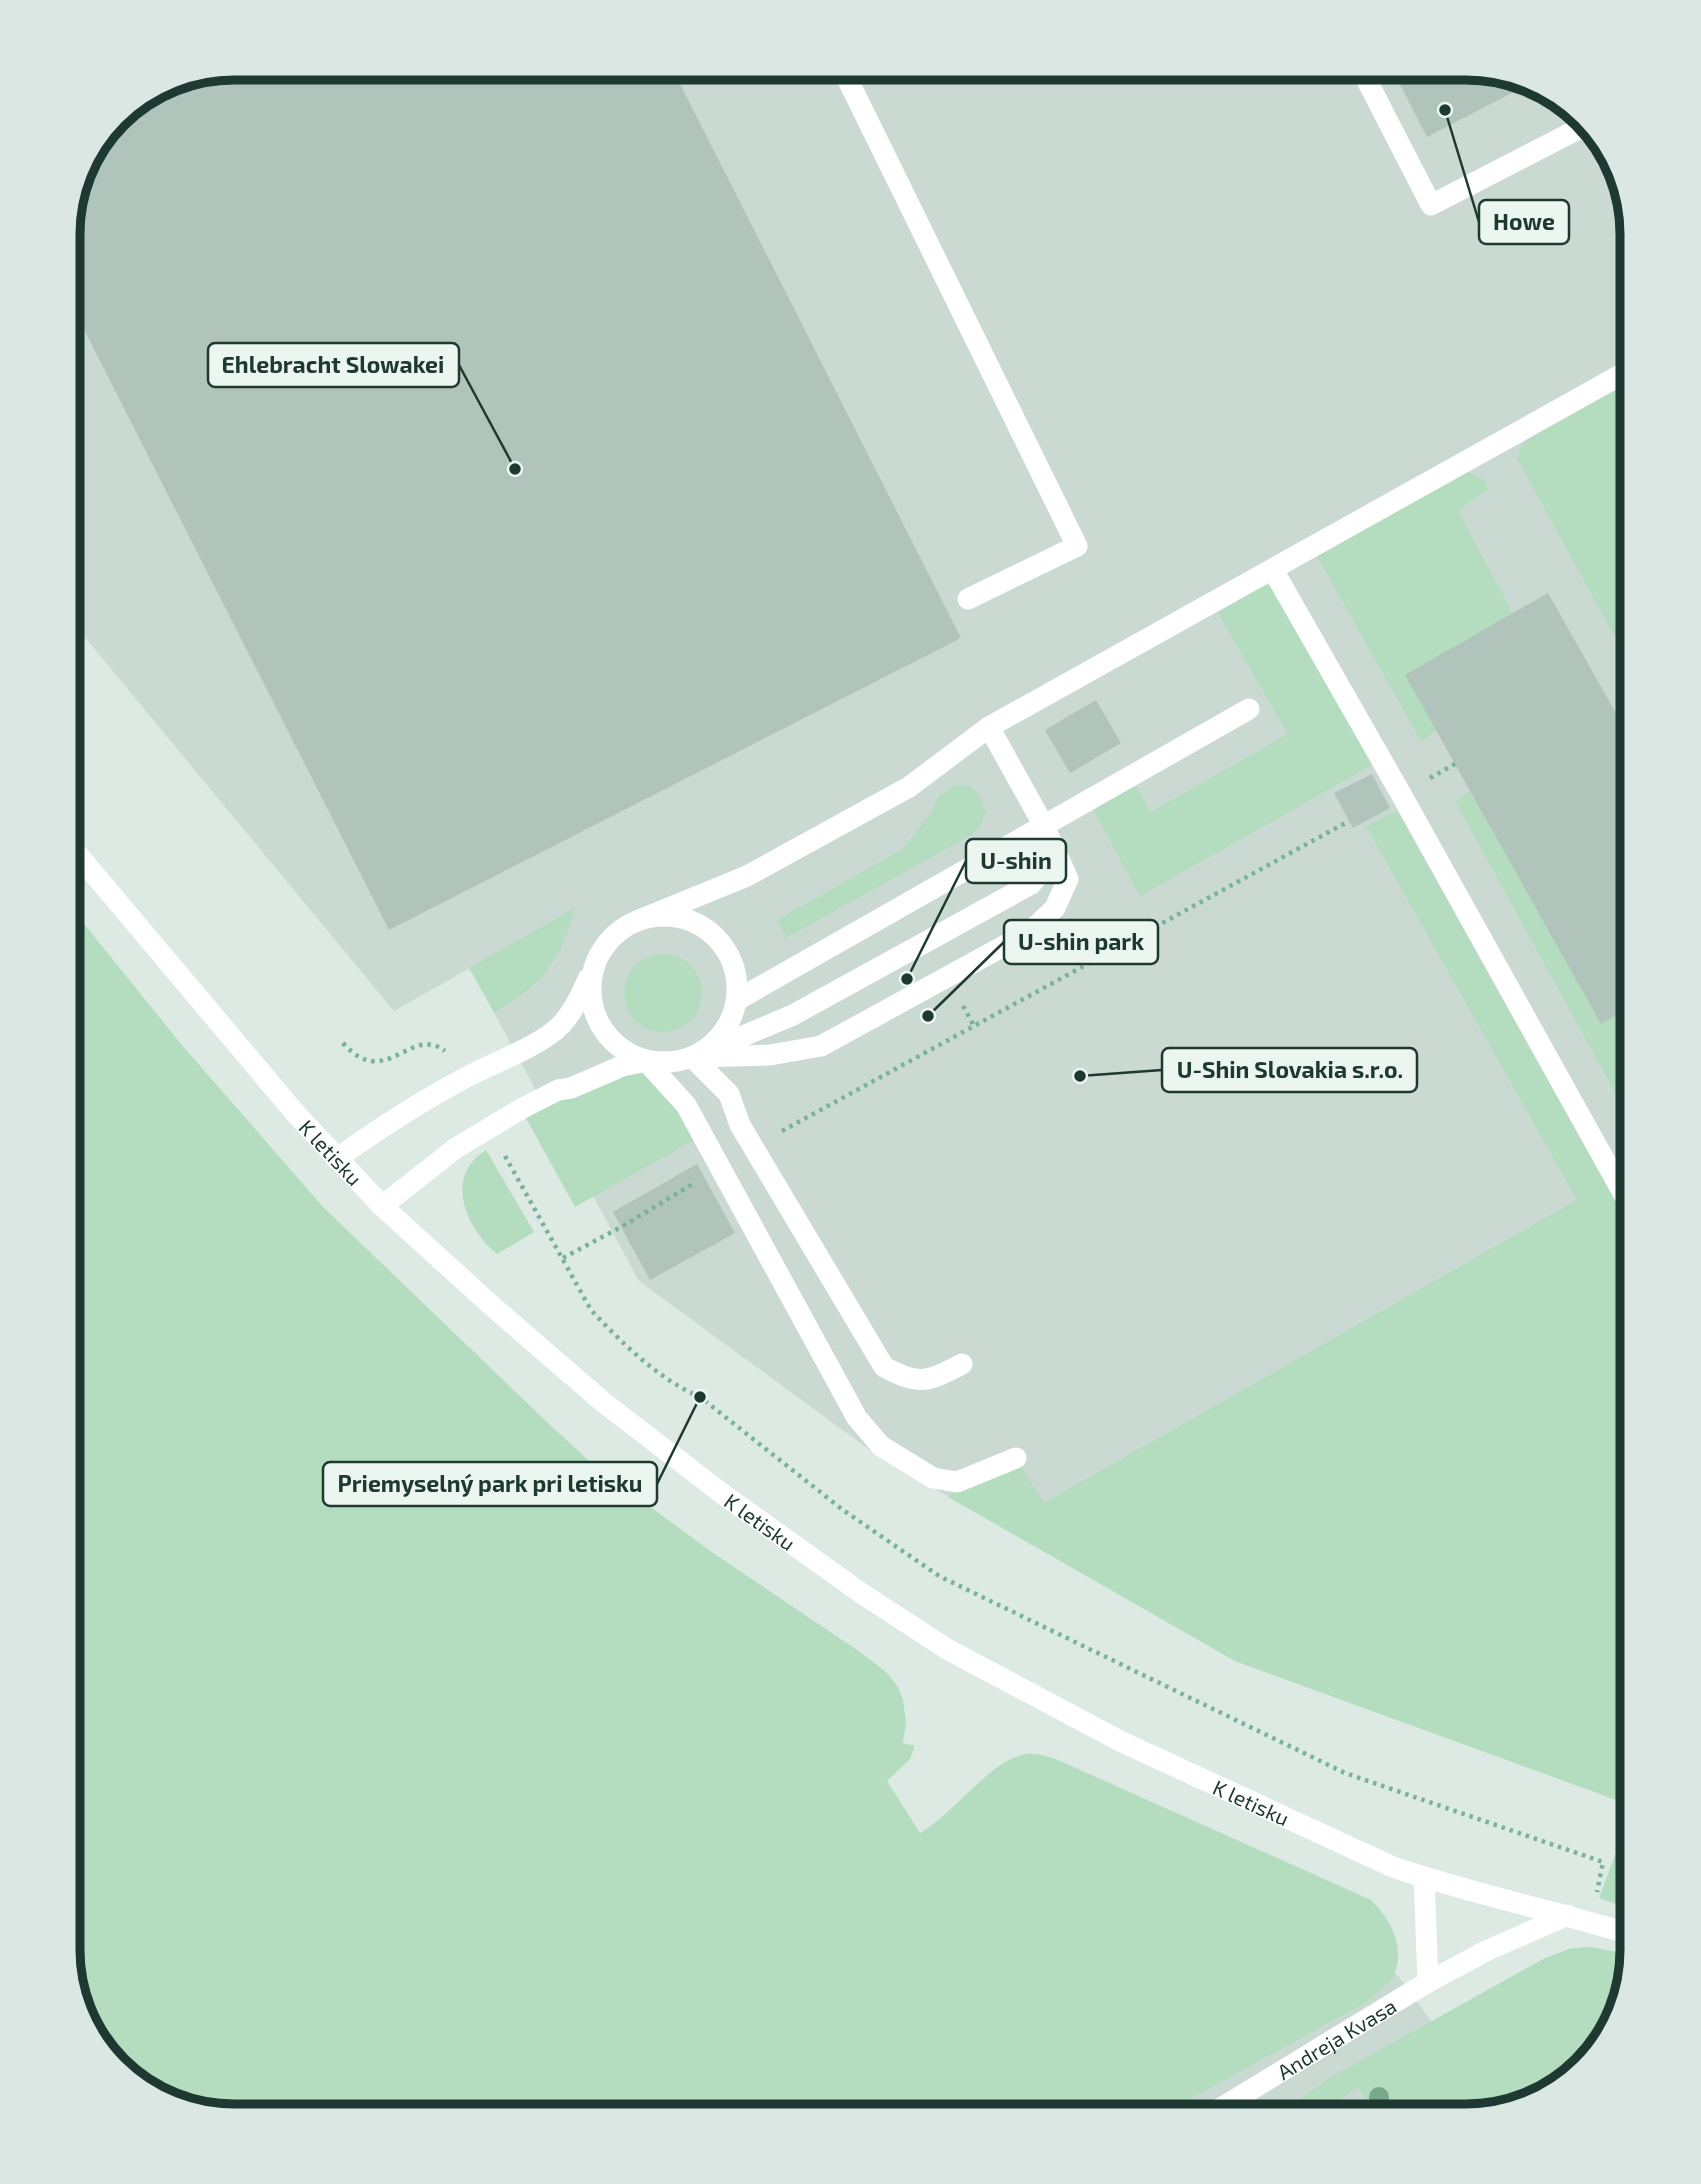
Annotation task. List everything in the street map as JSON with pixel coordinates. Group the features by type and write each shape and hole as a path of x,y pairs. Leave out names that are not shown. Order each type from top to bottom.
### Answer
{"street":[{"path":"848,80 1077,546 968,599"},
{"path":"1367,81 1431,205 1578,129"},
{"path":"337,1159 395,1117 463,1078 543,1039 560,1026 579,1000 602,950 617,932 637,921 747,876 909,787 989,727 1620,375"},
{"path":"1273,570 1620,1188"},
{"path":"737,999 817,952 1047,834 1249,709"},
{"path":"692,1057 770,1055 821,1046 1031,931 1055,908 1068,879 1047,834 989,727"},
{"path":"382,1206 456,1148 558,1090 571,1088 622,1066 646,1061 669,1063 692,1057 793,1015 1031,884 1046,866 1047,834"},
{"name":"K letisku","path":"81,859 337,1159 382,1206 603,1402 724,1495 861,1593 947,1649 1120,1741 1392,1867 1620,1931"},
{"path":"637,921 662,916 687,919 710,931 726,950 736,974 737,999 729,1024 713,1044 692,1057"},
{"path":"592,971 590,995 595,1017 607,1037 625,1052 646,1061 686,1105 858,1418 881,1446 933,1478 957,1482 1016,1458"},
{"path":"692,1057 729,1094 740,1125 884,1367 908,1379 934,1378 962,1364"},
{"path":"1424,1878 1428,1982"},
{"name":"Andreja Kvasa","path":"1228,2104 1428,1982 1568,1915"}],"path":[{"path":"753,1147 1349,821"},
{"path":"343,1043 353,1054 366,1062 383,1061 426,1042 438,1046 448,1054"},
{"path":"503,1151 591,1310 609,1329 676,1387 700,1397 843,1510 939,1576 1345,1773 1603,1862"},
{"path":"563,1258 621,1227 720,1167"}],"shaded area":[{"path":"234,80 1477,81 1497,83 1544,101 1575,126 1595,149 1612,185 1620,224 1620,1801 1235,1661 878,1456 639,1281 470,968 394,1011 81,632 83,204 96,166 112,141 149,106 176,92 204,83"},
{"path":"1395,1972 1432,2022 1430,2096 1434,2104 1181,2104 1364,2004 1382,1989"}],"green space":[{"path":"1620,387 1620,646 1518,460 1520,448 1526,441"},
{"path":"1464,470 1485,480 1488,489 1458,511 1513,614 1405,675 1437,731 1421,741 1316,554"},
{"path":"1264,585 1275,588 1374,764 1140,896 1093,809 1135,785 1151,812 1288,734 1218,613"},
{"path":"956,785 971,786 980,797 986,813 980,826 971,835 786,938 777,920 903,849 930,814 938,797"},
{"path":"1470,791 1601,1024 1620,1013 1620,1101 1455,801"},
{"path":"1397,811 1620,1209 1620,1801 1235,1661 948,1497 956,1489 1020,1465 1044,1503 1577,1200 1366,826"},
{"path":"575,908 563,943 547,970 525,992 494,1012 469,968"},
{"path":"81,920 181,1044 323,1207 551,1426 597,1468 716,1555 886,1672 898,1687 903,1700 906,1722 903,1743 915,1746 910,1759 887,1781 920,1833 986,1776 1013,1758 1038,1754 1058,1760 1371,1900 1394,1933 1398,1962 1390,1981 1364,2004 1181,2104 234,2104 176,2092 149,2078 133,2065 106,2035 92,2008 80,1950"},
{"path":"663,954 678,957 695,971 702,993 699,1008 685,1025 663,1032 648,1029 631,1015 624,993 627,978 641,961"},
{"path":"646,1061 703,1135 575,1207 521,1109"},
{"path":"486,1150 534,1232 497,1254 479,1235 466,1211 463,1198 466,1173 474,1160"},
{"path":"1620,1850 1620,1905 1599,1898 1616,1853"},
{"path":"1592,1947 1620,1953 1619,1970 1609,2008 1595,2035 1568,2065 1544,2083 1506,2098 1466,2104 1369,2104 1359,2088 1331,2104 1296,2104 1328,2079 1545,1958 1572,1948"}],"building":[{"path":"234,80 678,80 961,638 389,930 81,324 81,224 83,204 92,176 112,141 133,119 157,101 204,83"},
{"path":"1398,81 1477,81 1497,83 1518,90 1427,137"},
{"path":"1548,593 1617,715 1620,713 1620,1013 1601,1024 1405,675"},
{"path":"1096,700 1121,743 1070,773 1045,730"},
{"path":"1372,774 1390,808 1353,828 1334,793"},
{"path":"697,1164 735,1233 650,1280 613,1212"}],"place":[{"name":"Howe","path":"1445,110"},
{"name":"Ehlebracht Slowakei","path":"515,469"},
{"name":"U-shin","path":"907,979"},
{"name":"U-shin park","path":"928,1016"},
{"name":"U-Shin Slovakia s.r.o.","path":"1080,1076"},
{"name":"Priemyselný park pri letisku","path":"700,1397"}]}
